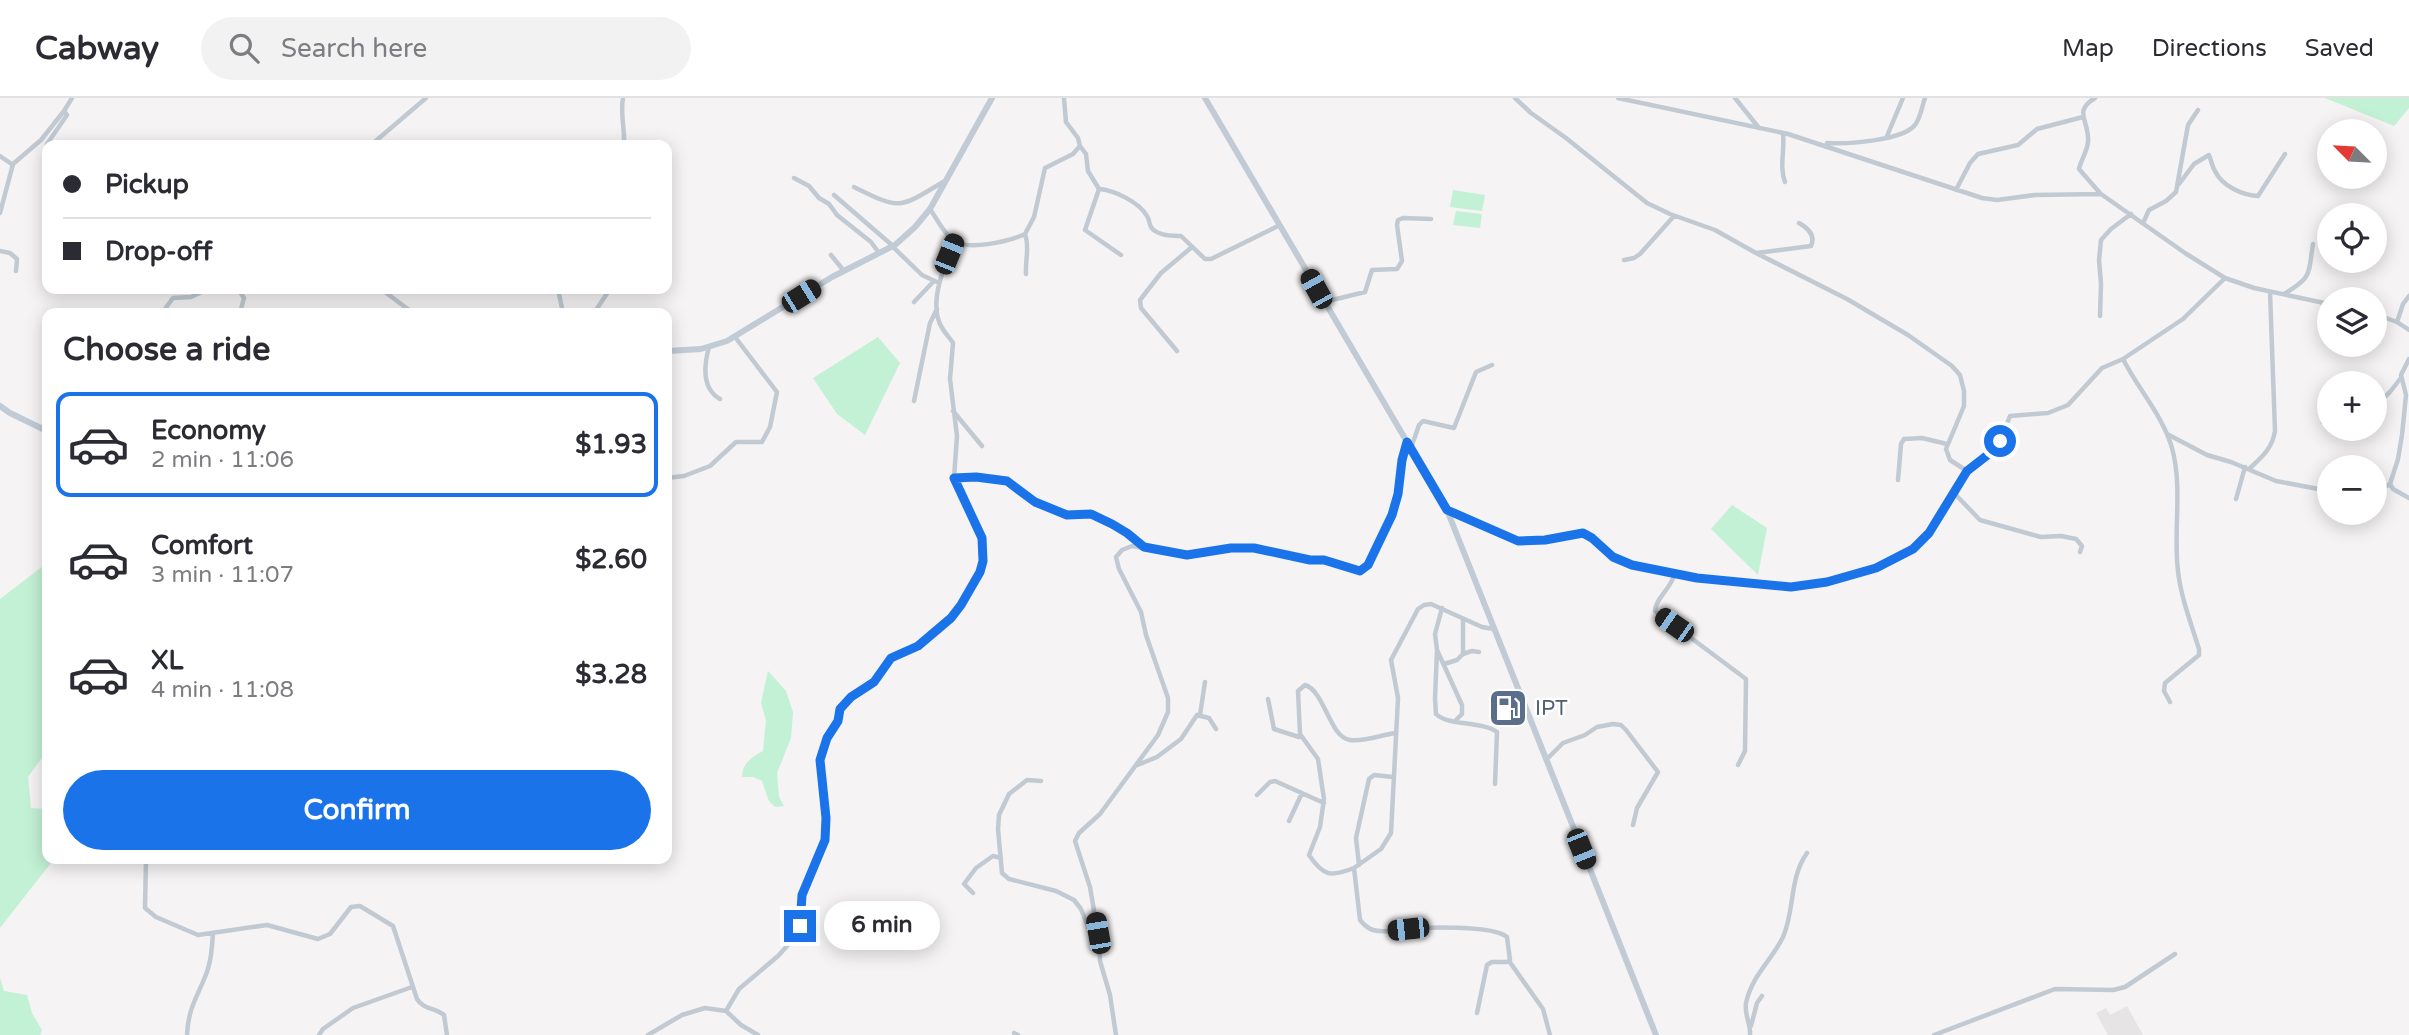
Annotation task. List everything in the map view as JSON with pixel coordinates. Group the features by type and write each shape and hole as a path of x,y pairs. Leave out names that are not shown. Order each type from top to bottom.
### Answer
{"main road":[{"path":"672,351 709,347 735,337 844,271 892,246 915,227 930,209 992,98"},
{"path":"1205,98 1447,510 1656,1035"},
{"path":"0,406 10,414 42,428"}],"street":[{"path":"0,213 13,165 37,145 72,98"},
{"path":"377,140 426,98"},
{"path":"623,98 621,111 624,140"},
{"path":"985,98 987,107"},
{"path":"1064,98 1066,122 1086,154 1088,171 1099,189 1116,194 1138,206 1147,215 1150,227 1155,231 1170,237 1181,236 1202,258 1211,259 1281,225"},
{"path":"1515,98 1655,208 1715,230 1886,321 1925,346 1955,370 1962,383 1964,405 1947,444 1947,456 1967,471"},
{"path":"1618,98 1783,133 1990,200 2035,195 2101,194"},
{"path":"1735,98 1759,128"},
{"path":"1887,137 1903,98"},
{"path":"1819,143 1843,144 1887,137 1909,130 1915,125 1925,98"},
{"path":"2095,98 2085,106 2083,117 2088,142 2079,169 2101,194 2225,278 2270,292 2317,301"},
{"path":"2179,184 2180,160 2188,125 2198,110"},
{"path":"50,140 67,115 64,111"},
{"path":"1956,190 1970,163 1978,154 2018,145 2037,128 2083,117"},
{"path":"1783,133 1785,147 1781,168 1785,182"},
{"path":"1026,274 1028,246 1025,234 1034,216 1045,168 1073,154 1080,146"},
{"path":"2143,223 2149,210 2172,197 2194,164 2209,155 2214,170 2225,183 2245,194 2258,196 2285,154"},
{"path":"0,156 13,165"},
{"path":"794,178 809,186 819,198 829,204 835,214 871,242 879,253"},
{"path":"854,187 899,206 947,180"},
{"path":"1099,189 1085,230 1121,255"},
{"path":"834,195 922,275 936,282"},
{"path":"930,209 955,241 967,244 995,243 1025,234"},
{"path":"2100,316 2101,240 2131,214"},
{"path":"1624,260 1640,254 1674,215"},
{"path":"1324,302 1365,292 1372,270 1397,270 1402,261 1398,220 1431,219"},
{"path":"1756,254 1811,246 1812,236 1799,222"},
{"path":"914,302 936,282 955,241"},
{"path":"2284,294 2307,278 2313,244"},
{"path":"1177,351 1141,308 1140,300 1161,273 1192,247"},
{"path":"0,251 10,253 17,259 16,271"},
{"path":"831,255 844,271"},
{"path":"1447,510 1518,541 1537,541 1583,533 1617,559 1675,573 1791,587 1854,575 1892,562 1922,542 1967,471 1998,446 2010,416 2058,411 2068,405 2102,368 2123,359 2183,319 2225,278"},
{"path":"726,1011 739,989 769,965 797,935 802,895 825,840 826,818 820,760 827,738 838,721 840,709 851,697 874,682 894,655 918,646 958,610 977,579 983,561 983,542 954,478 957,444 950,379 953,343 940,325 936,282"},
{"path":"2236,499 2247,468 2269,449 2275,431 2270,292"},
{"path":"166,308 173,299 197,294"},
{"path":"388,294 406,308"},
{"path":"2397,322 2409,296"},
{"path":"914,401 930,323 937,309"},
{"path":"2387,318 2409,330"},
{"path":"672,477 710,466 736,442 762,442 770,427 777,392 735,337"},
{"path":"709,347 705,370 708,389 720,400"},
{"path":"2123,359 2166,433 2172,447 2176,473 2178,569 2186,609 2199,649 2197,659 2165,683 2164,691 2169,702"},
{"path":"2387,395 2401,377 2409,359"},
{"path":"1100,954 1090,887 1075,839 1100,814 1162,729 1169,703 1141,612 1116,560 1122,550 1132,546 1187,555 1231,548 1254,548 1310,560 1324,560 1355,571 1362,570 1368,565 1392,515 1398,494 1402,460 1422,421 1454,428 1476,372 1492,365"},
{"path":"2387,486 2398,459 2402,435 2406,395 2401,377"},
{"path":"953,411 982,446"},
{"path":"2166,433 2207,455 2288,485 2317,489"},
{"path":"1898,480 1901,444 1905,439 1930,438 1947,444"},
{"path":"954,478 976,477 1007,481 1035,502 1067,515 1091,514 1112,524 1144,547"},
{"path":"2390,484 2393,489 2409,498"},
{"path":"1954,493 1980,520 2041,537 2062,536 2076,539 2082,546 2080,552"},
{"path":"1675,573 1671,587 1655,604 1655,611 1746,679 1745,751 1738,765"},
{"path":"1268,699 1274,729 1300,737 1319,761 1324,803 1321,823 1309,855 1327,874 1340,874 1357,867 1381,849 1391,833 1398,693 1391,662 1392,655 1419,608 1428,604 1482,627 1494,629"},
{"path":"1441,608 1435,634 1437,714 1441,718 1489,727 1497,732 1495,784"},
{"path":"1462,654 1463,619"},
{"path":"1437,650 1462,705 1462,714 1455,721"},
{"path":"1444,664 1457,660 1462,654 1479,652"},
{"path":"1200,715 1205,682"},
{"path":"1300,737 1298,695 1301,687 1306,685 1314,690 1343,737 1356,740 1395,733"},
{"path":"1134,766 1157,757 1179,741 1196,716 1209,718 1216,729"},
{"path":"1546,760 1561,745 1597,727 1613,724 1623,727 1658,772 1637,808 1633,825"},
{"path":"1393,777 1374,775 1369,779 1356,838 1359,916 1367,927 1383,931 1444,928 1500,933 1508,940 1508,961"},
{"path":"1041,781 1027,780 1014,788 1005,799 998,820 1002,870 1009,879 1056,891 1077,902 1100,954 1116,1035"},
{"path":"1257,795 1273,781 1324,803"},
{"path":"1289,821 1302,793"},
{"path":"1751,1026 1746,1015 1747,1000 1755,979 1783,938 1799,866 1807,853"},
{"path":"973,893 964,884 967,877 993,856 1001,858"},
{"path":"147,864 144,897 147,911 194,934 273,925 313,938 323,938 330,934 348,910 360,906 393,926 412,987 422,1006 444,1015 447,1035"},
{"path":"187,1035 188,1017 212,953 213,933"},
{"path":"1934,1035 2055,989 2113,990 2124,987 2175,954"},
{"path":"1477,1013 1487,965 1508,961"},
{"path":"1508,961 1543,1009 1550,1035"},
{"path":"318,1035 353,1008 412,987"},
{"path":"1750,1035 1757,1003 1762,996"},
{"path":"648,1035 695,1010 726,1011 741,1025 758,1035"}],"shaded area":[{"path":"2127,1006 2143,1035 2108,1035 2096,1013 2106,1008 2110,1015"}],"green space":[{"path":"2325,98 2409,98 2409,108 2394,126 2387,123 2387,119 2377,119"},
{"path":"1453,190 1485,195 1482,211 1450,207"},
{"path":"1456,211 1482,214 1480,228 1453,225"},
{"path":"878,337 900,363 865,435 837,414 813,378"},
{"path":"1732,505 1767,528 1758,575 1711,529"},
{"path":"42,567 42,758 28,777 31,808 42,809 42,864 50,864 0,928 0,599"},
{"path":"768,671 786,691 793,712 791,738 777,773 779,797 784,806 775,807 769,801 762,781 753,777 742,777 746,764 763,751 766,720 761,703"},
{"path":"0,978 4,991 27,995 32,1013 42,1030 40,1035 0,1035"}],"place":[{"name":"IPT","path":"1508,708"}],"route":[{"path":"800,926 802,895 825,840 826,818 820,760 827,738 838,721 840,709 851,697 874,682 897,653 918,646 951,618 980,572 983,561 982,538 954,478 987,477 1013,483 1035,502 1075,517 1091,514 1127,533 1144,547 1187,555 1231,548 1254,548 1310,560 1324,560 1360,571 1368,565 1392,515 1407,442 1447,510 1518,541 1529,542 1583,533 1613,557 1632,565 1697,578 1803,587 1854,575 1905,555 1929,533 1967,471 1994,450 2000,441"}]}
